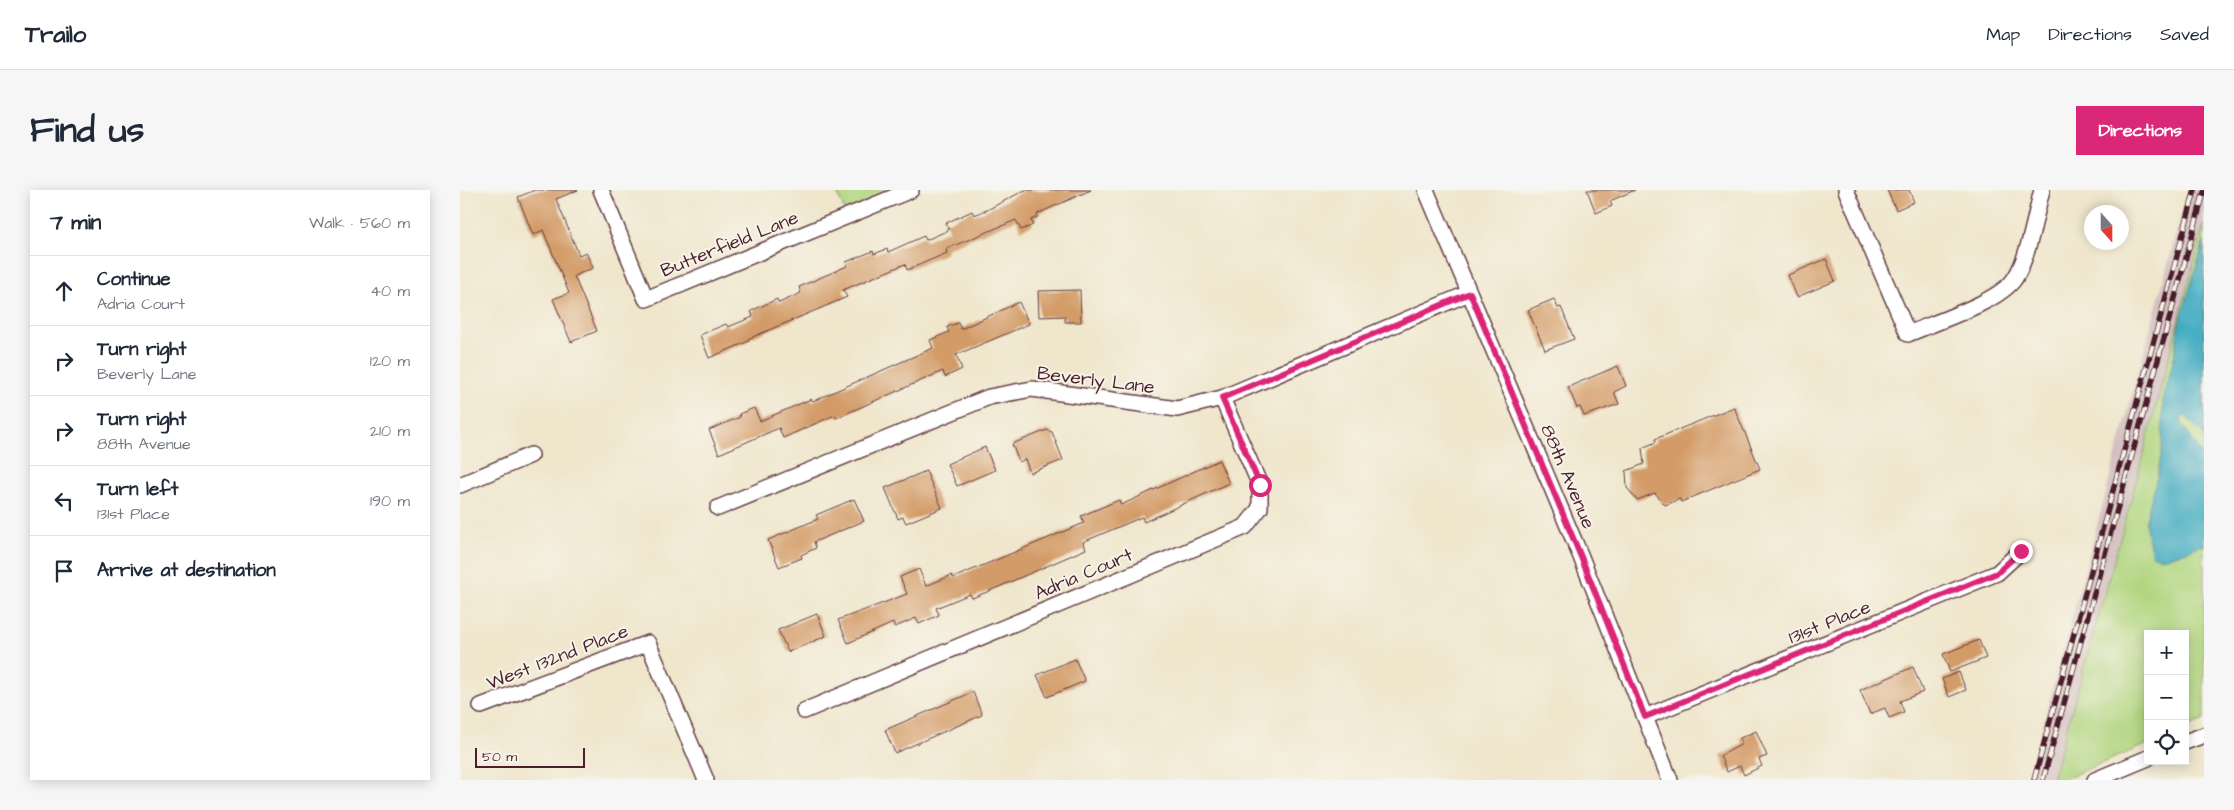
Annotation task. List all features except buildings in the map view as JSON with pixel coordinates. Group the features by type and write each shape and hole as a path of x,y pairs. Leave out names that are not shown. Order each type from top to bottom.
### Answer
{"street":[{"name":"Butterfield Lane","path":"601,190 646,299 912,190"},
{"name":"88th Avenue","path":"1426,190 1578,549 1670,780"},
{"path":"1846,190 1908,334 1986,301 2008,288 2016,277 2022,262 2042,190"},
{"name":"Beverly Lane","path":"718,508 989,397 1004,393 1032,389 1178,409 1222,398 1470,293"},
{"name":"Adria Court","path":"804,712 1245,527 1260,508 1260,485 1222,398"},
{"path":"460,485 531,455"},
{"name":"131st Place","path":"1645,717 1997,573 2021,551"},
{"name":"West 132nd Place","path":"480,706 648,643 706,780"},
{"path":"2189,740 2204,734"},
{"path":"2095,780 2144,760"}],"shaded area":[{"path":"2188,190 2204,190 2204,233 2052,780 2028,780"}],"green space":[{"path":"836,190 897,190 845,212"},
{"path":"2204,224 2204,720 2189,726 2189,630 2144,630 2144,746 2061,780 2052,780 2131,500"}],"water":[{"path":"2204,241 2204,435 2184,415 2181,417 2181,422 2204,458 2204,545 2171,556 2158,557 2152,555 2145,523 2162,450 2163,400 2174,357 2179,324"}],"railway":[{"path":"2034,780 2195,190"},
{"path":"2043,780 2204,192"}],"route":[{"path":"1260,485 1222,398 1470,293 1581,557 1645,717 1997,573 2021,551"}]}
